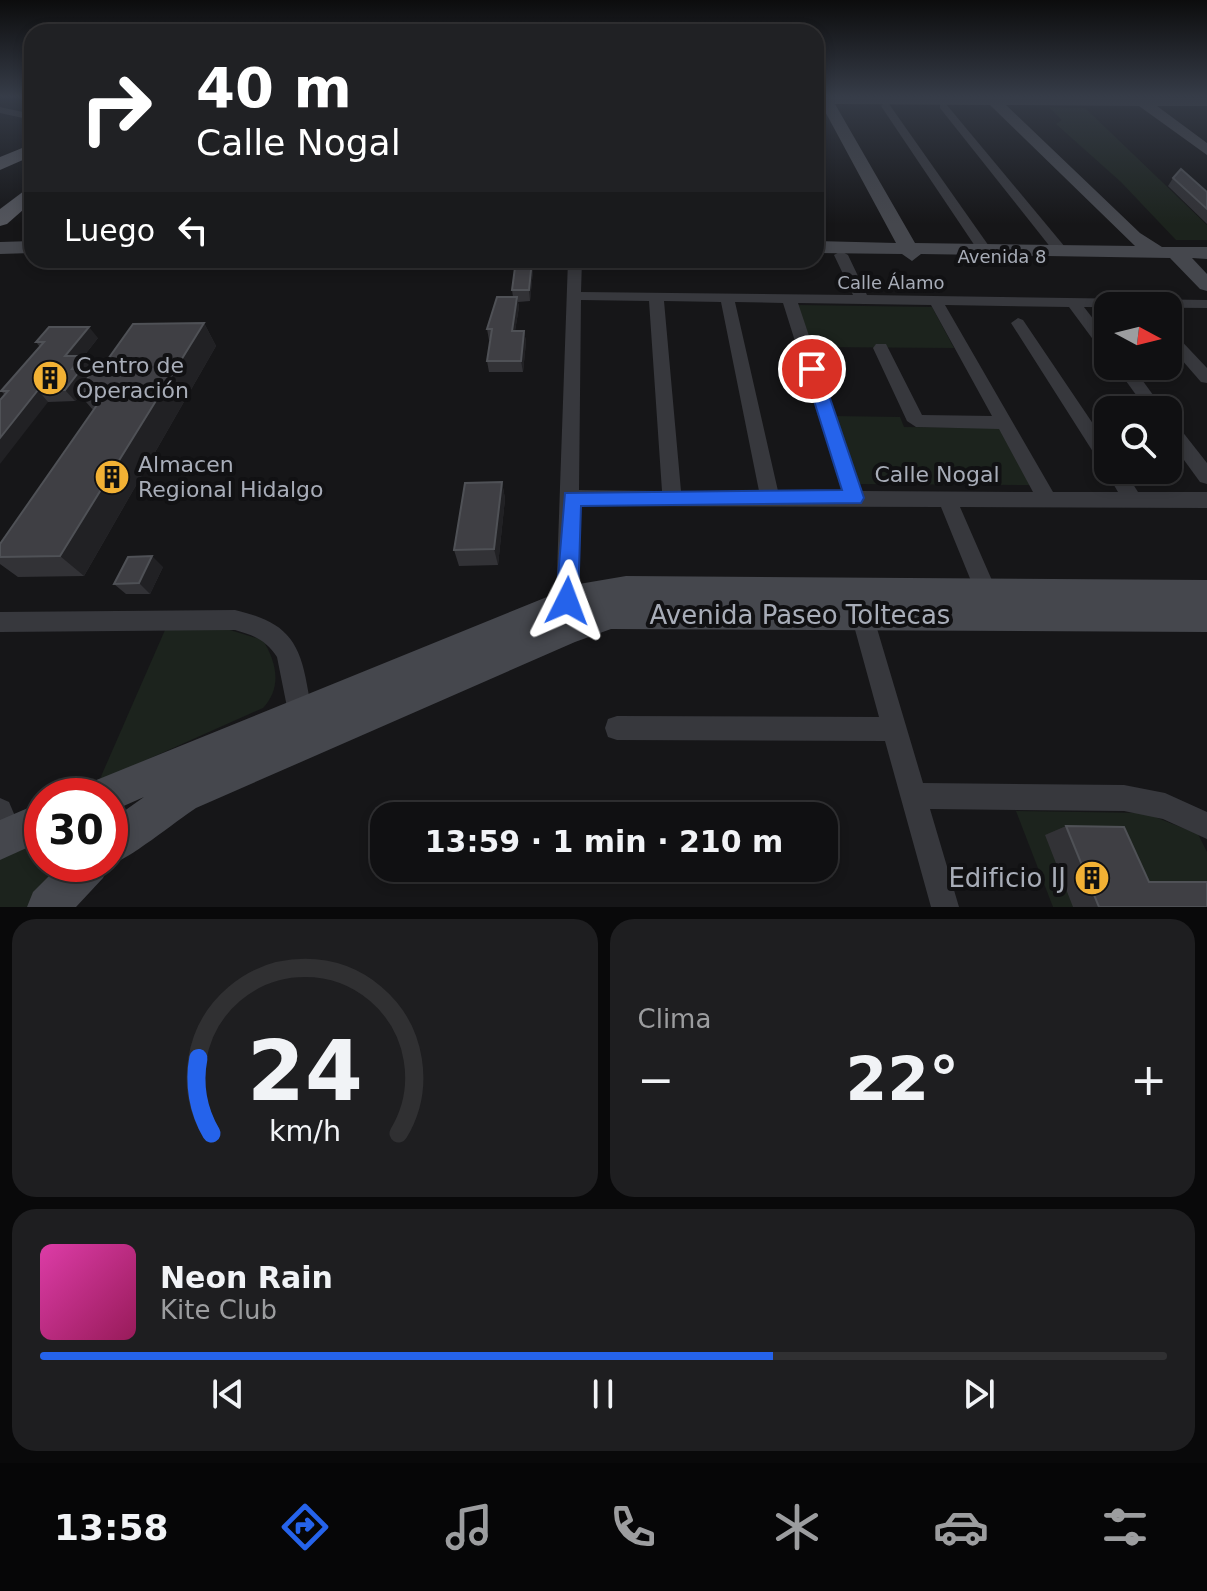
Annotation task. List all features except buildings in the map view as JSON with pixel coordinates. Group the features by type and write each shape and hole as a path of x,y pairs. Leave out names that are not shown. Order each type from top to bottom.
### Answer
{"main road":[{"path":"0,164 24,153"},
{"path":"0,220 24,198"}],"street":[{"path":"842,139 904,252"},
{"path":"910,139 984,249"},
{"path":"971,139 1060,250"},
{"path":"1035,139 1133,237 1173,254 1207,285"},
{"path":"0,248 24,247"},
{"name":"Avenida 8","path":"824,247 904,252 1207,253"},
{"name":"Avenida 8","path":"824,249 841,255 984,249 1173,254"},
{"path":"0,256 24,255"},
{"path":"841,255 862,300"},
{"path":"567,601 575,268"},
{"name":"Calle Álamo","path":"575,296 1094,303"},
{"path":"656,297 672,499"},
{"path":"727,298 770,499"},
{"path":"789,299 854,498"},
{"path":"936,301 1047,499"},
{"path":"1073,302 1094,330"},
{"name":"Calle Álamo","path":"1182,304 1207,304"},
{"path":"1018,323 1094,440"},
{"path":"881,348 916,421 1004,423"},
{"path":"1182,350 1207,378"},
{"path":"1134,381 1145,396"},
{"path":"1182,444 1207,477"},
{"path":"1123,484 1133,500"},
{"path":"946,497 992,606"},
{"name":"Calle Nogal","path":"571,498 1207,500"},
{"name":"Avenida Paseo Toltecas","path":"128,831 183,795 471,656 567,601 626,590 1207,617"},
{"name":"Avenida Paseo Toltecas","path":"128,785 299,713 471,656 611,615 862,615 1207,594"},
{"path":"862,615 945,907"},
{"path":"0,622 235,620 260,624 273,631 286,646 299,713"},
{"path":"617,728 893,729"},
{"path":"913,796 1124,798 1165,806 1207,826"},
{"path":"48,907 72,882"}],"shaded area":[{"path":"1073,139 1118,139 1207,225 1207,240 1176,240 1121,182"},
{"path":"798,305 932,307 954,348 810,347"},
{"path":"833,416 900,417 904,427 1000,428 1031,485 855,484"},
{"path":"165,630 230,630 263,640 272,658 275,684 263,708 100,778"},
{"path":"1016,811 1145,813 1198,834 1207,852 1207,907 1053,907"},
{"path":"24,845 24,882 57,882 32,907 0,907 0,856"}],"place":[{"name":"Centro de Operación","path":"50,378"},
{"name":"Almacen Regional Hidalgo","path":"112,477"},
{"name":"Edificio IJ","path":"1092,878"}],"route":[{"path":"567,601 571,498 854,498 812,369"}]}
